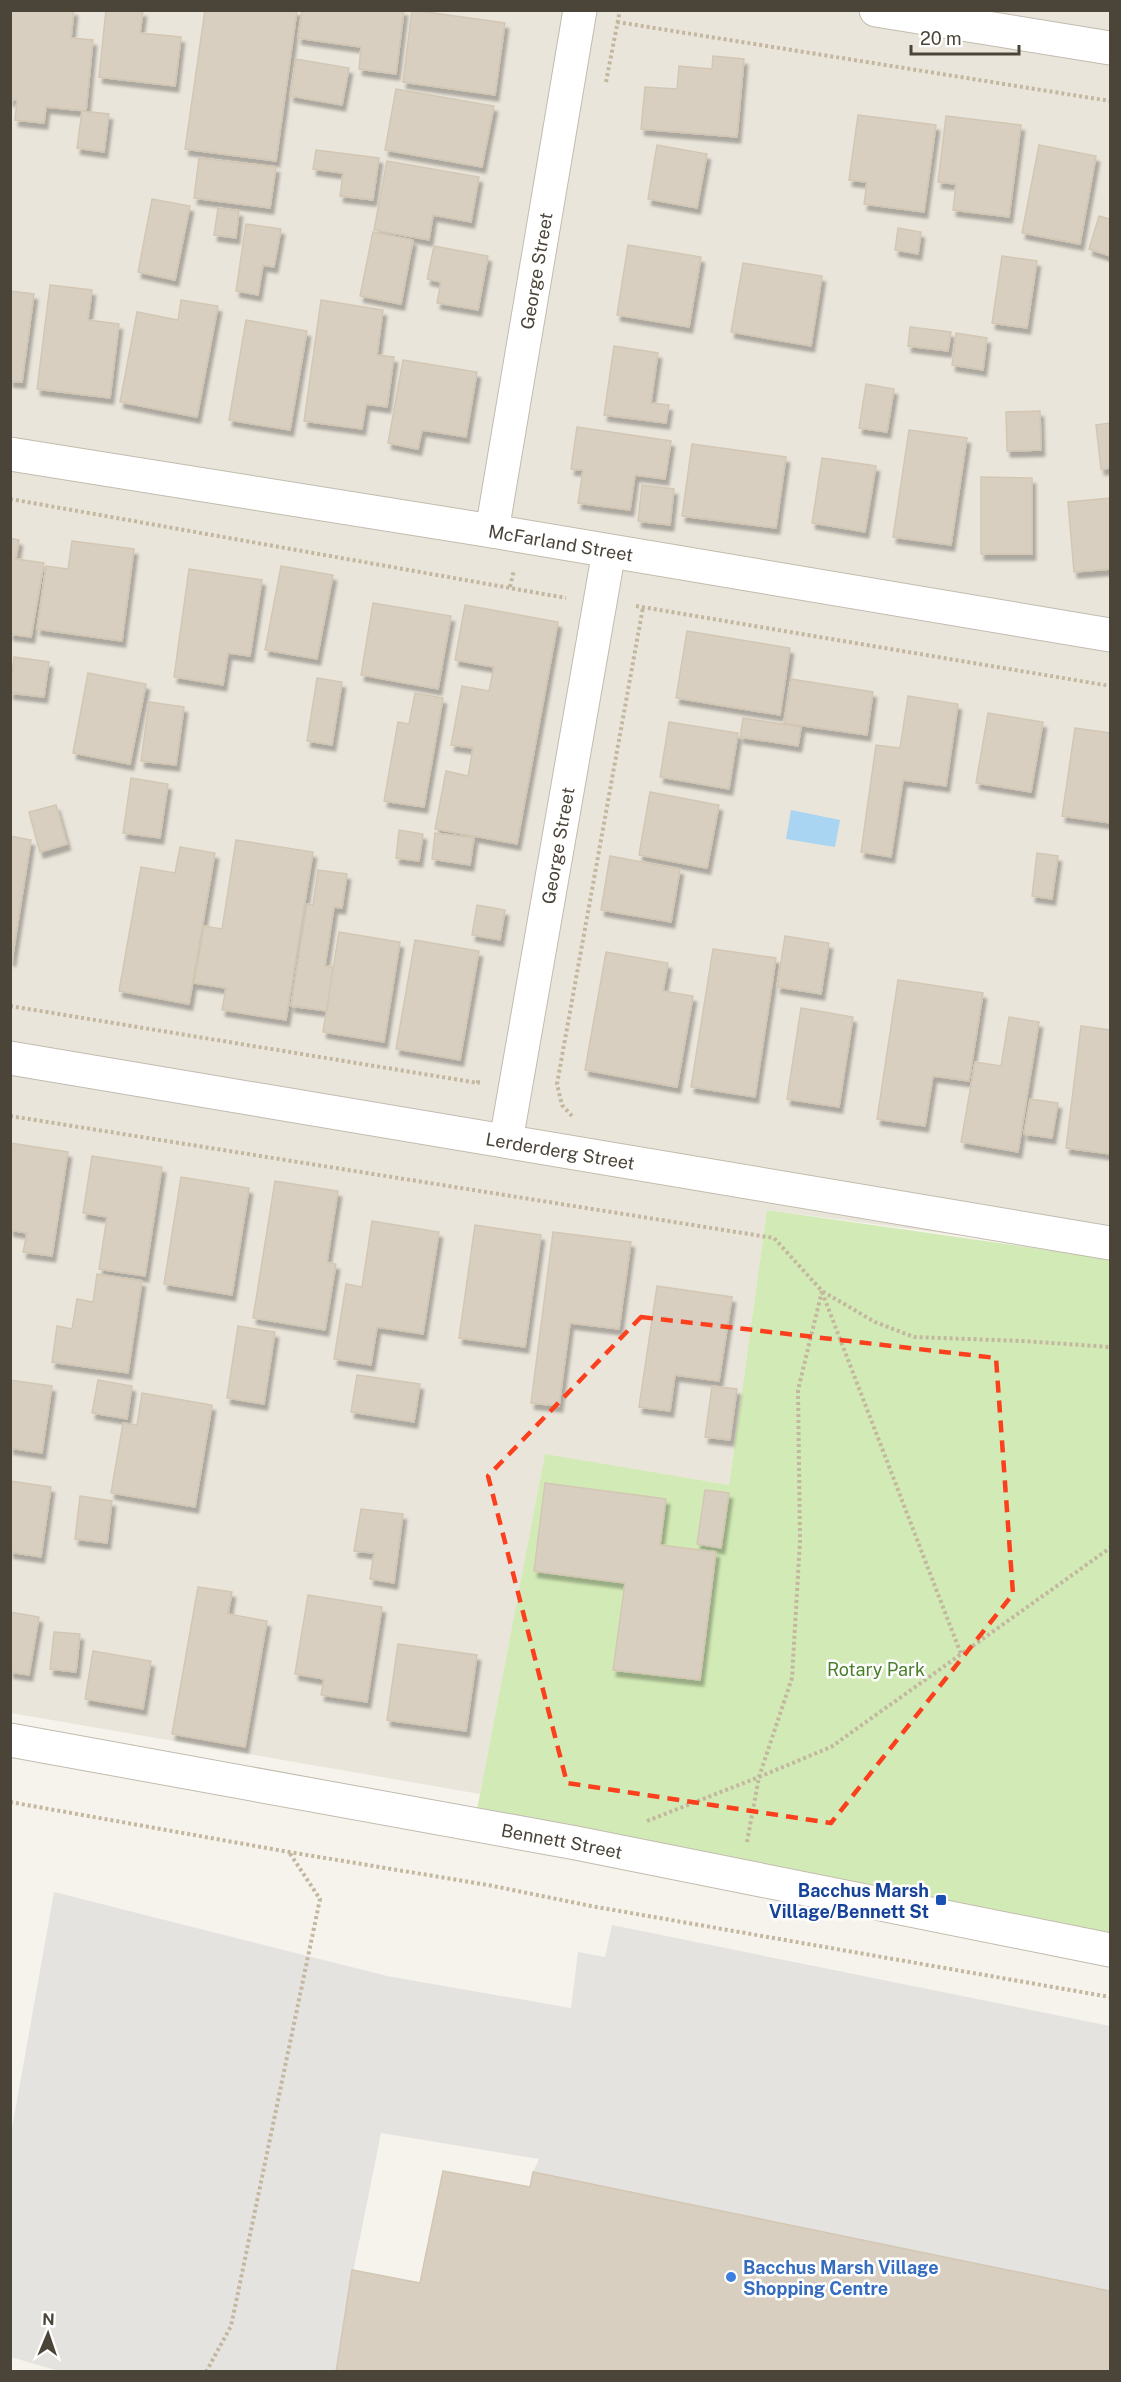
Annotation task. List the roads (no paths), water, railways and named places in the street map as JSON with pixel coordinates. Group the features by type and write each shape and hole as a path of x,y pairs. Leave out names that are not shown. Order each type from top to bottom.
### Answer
{"street":[{"name":"George Street","path":"492,531 580,10"},
{"path":"876,10 1110,48"},
{"name":"McFarland Street","path":"10,454 492,531 1110,635"},
{"name":"George Street","path":"506,1141 609,551"},
{"name":"Lerderderg Street","path":"10,1058 1110,1243"},
{"name":"Bennett Street","path":"10,1740 576,1843 1110,1950"}],"water":[{"path":"791,810 840,820 835,847 786,839"}],"place":[{"name":"Bacchus Marsh Village/Bennett St","path":"941,1900"},
{"name":"Bacchus Marsh Village Shopping Centre","path":"731,2277"}],"park label":[{"name":"Rotary Park","path":"876,1669"}]}
